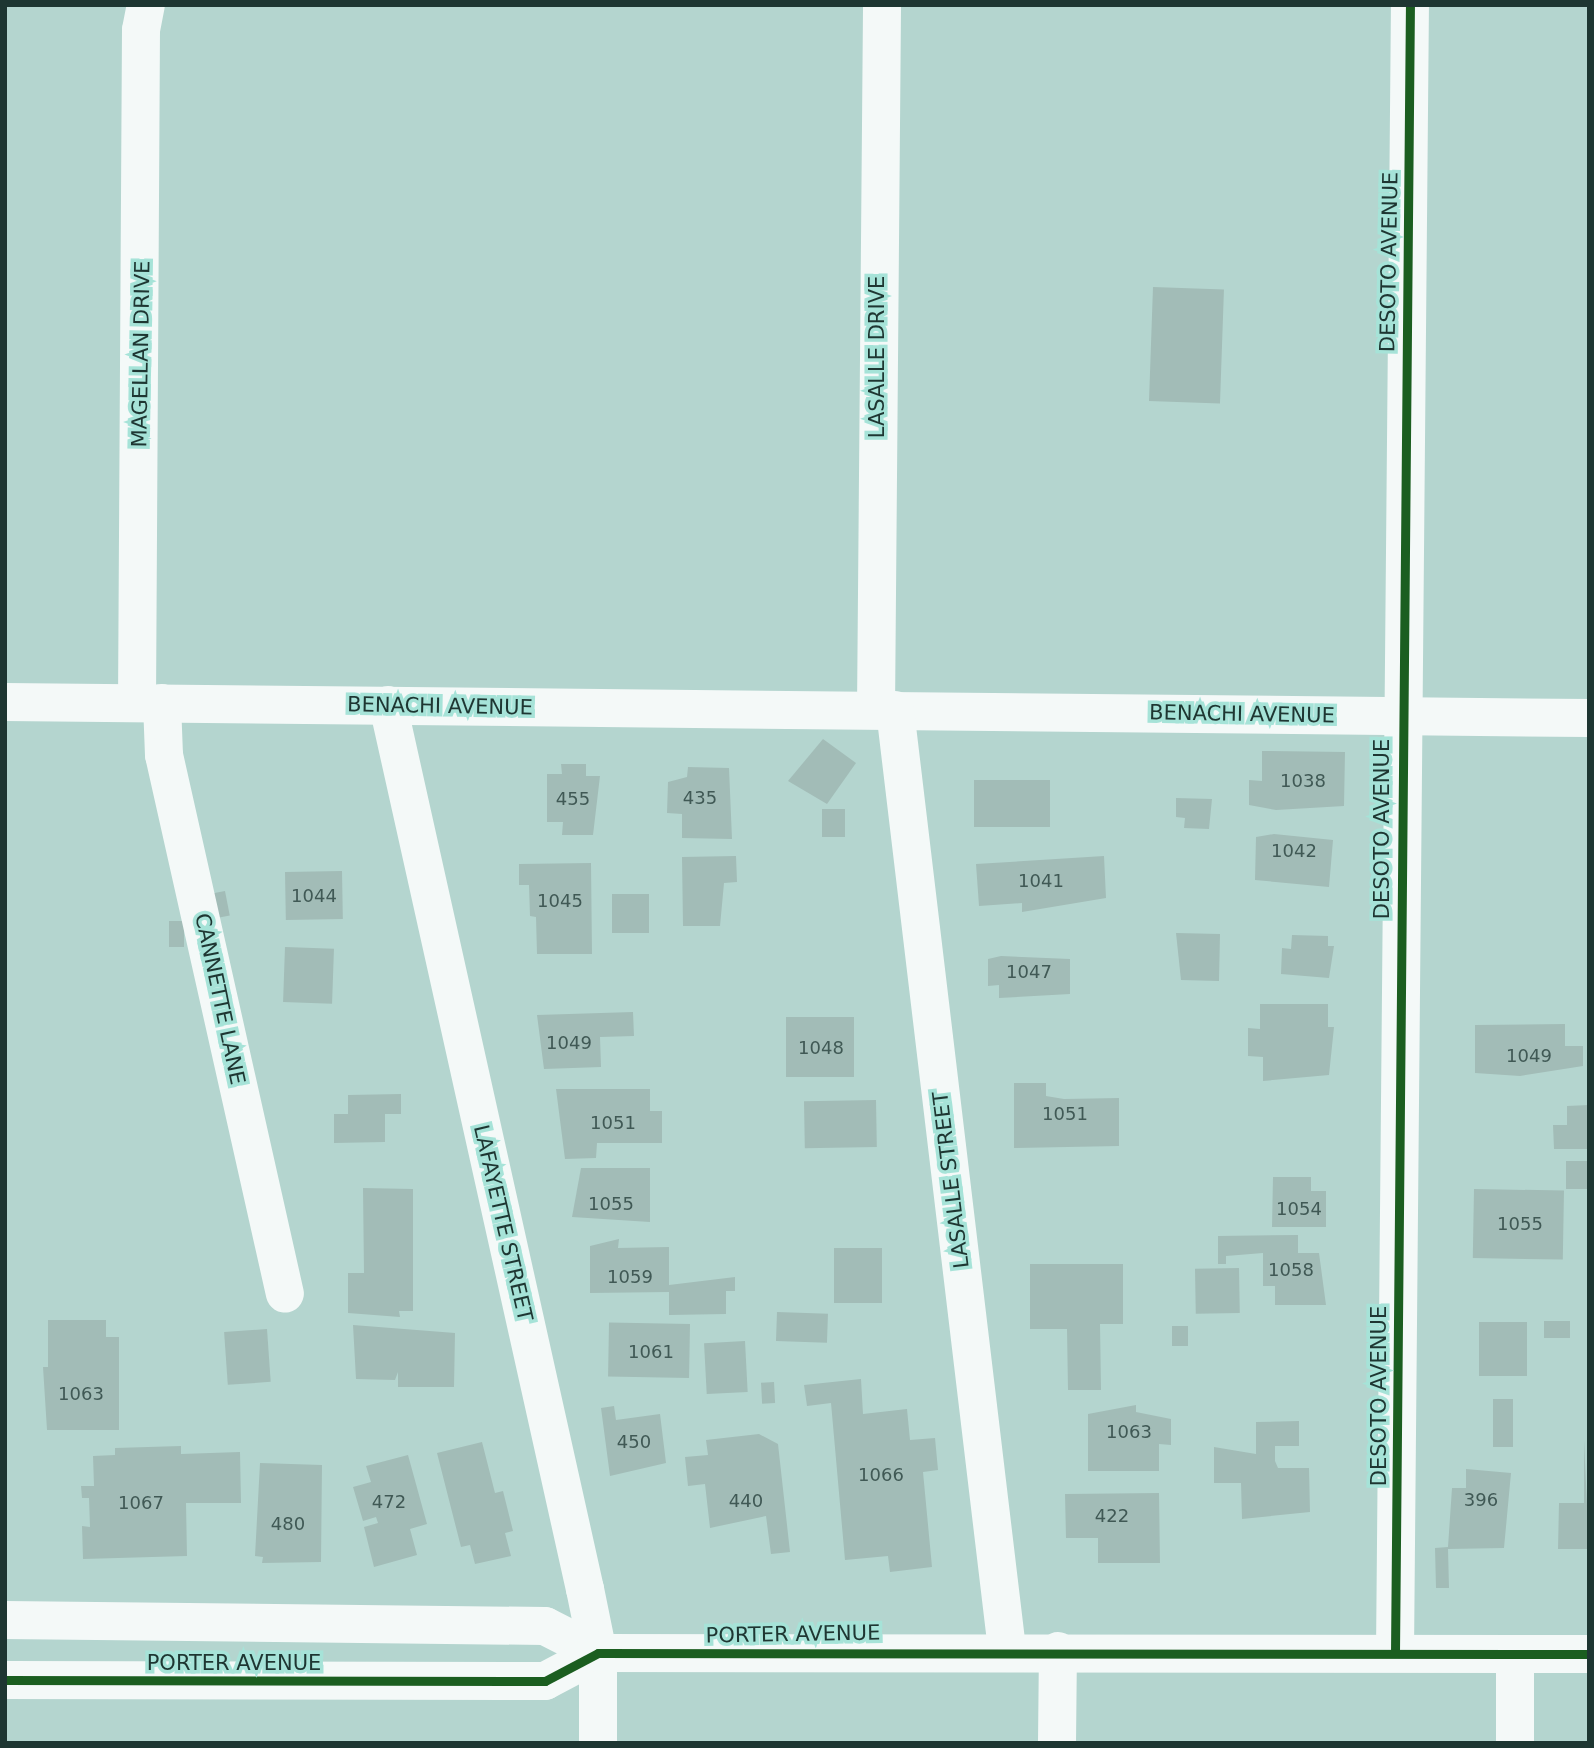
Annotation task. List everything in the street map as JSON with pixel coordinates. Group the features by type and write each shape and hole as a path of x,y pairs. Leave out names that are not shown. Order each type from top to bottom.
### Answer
{"street":[{"name":"MAGELLAN DRIVE","path":"146,5 141,30 149,703"},
{"name":"LASALLE DRIVE","path":"882,5 885,710"},
{"name":"DESOTO AVENUE","path":"1395,1653 1401,716 1410,5"},
{"name":"BENACHI AVENUE","path":"5,702 1589,718"},
{"name":"CANNETTE LANE","path":"149,703 164,755 285,1294"},
{"name":"LAFAYETTE STREET","path":"388,705 598,1653 598,1743"},
{"name":"LASALLE STREET","path":"885,710 1007,1649"},
{"name":"PORTER AVENUE","path":"5,1620 545,1626 598,1653"},
{"name":"PORTER AVENUE","path":"5,1680 545,1681 598,1653 1007,1649 1589,1654"},
{"path":"1057,1743 1058,1651"},
{"path":"1515,1654 1515,1743"}],"building":[{"path":"1153,287 1224,289 1220,403 1149,401"},
{"path":"823,739 856,763 827,804 788,781"},
{"path":"1262,751 1345,752 1344,806 1276,810 1249,805 1249,780 1262,781"},
{"path":"561,764 586,764 586,776 600,776 593,835 562,835 563,822 547,822 547,774 562,774"},
{"path":"688,767 729,768 732,839 682,838 682,814 667,813 668,782 687,777"},
{"path":"974,780 1050,780 1050,827 974,827"},
{"path":"1176,798 1212,799 1209,829 1184,828 1185,818 1176,817"},
{"path":"822,809 845,809 845,837 822,837"},
{"path":"1274,834 1333,840 1329,887 1255,880 1256,837"},
{"path":"736,856 737,882 724,883 720,926 683,926 682,857"},
{"path":"1104,856 1106,898 1022,912 1022,903 979,906 976,864"},
{"path":"591,863 592,954 537,954 536,917 530,916 529,885 519,885 519,864"},
{"path":"342,871 343,919 286,920 285,872"},
{"path":"225,891 230,916 214,919 209,894"},
{"path":"612,894 649,894 649,933 612,933"},
{"path":"169,921 184,921 184,947 169,947"},
{"path":"1176,933 1220,934 1219,981 1181,980"},
{"path":"1292,935 1328,936 1328,946 1334,946 1329,978 1281,974 1282,948 1291,949"},
{"path":"285,947 334,949 332,1004 283,1002"},
{"path":"1001,956 1070,959 1070,994 999,998 999,985 988,986 988,959"},
{"path":"1260,1004 1328,1004 1328,1027 1334,1027 1329,1075 1263,1081 1263,1057 1248,1056 1248,1028 1260,1029"},
{"path":"633,1012 634,1036 600,1037 601,1067 544,1069 537,1015"},
{"path":"786,1017 854,1017 854,1077 786,1077"},
{"path":"1565,1024 1565,1046 1583,1046 1583,1066 1520,1076 1475,1073 1475,1025"},
{"path":"1014,1083 1046,1083 1046,1096 1064,1099 1119,1098 1119,1146 1014,1148"},
{"path":"556,1089 650,1089 650,1111 662,1111 662,1143 597,1143 596,1158 565,1159"},
{"path":"401,1094 401,1114 385,1114 385,1142 334,1143 334,1114 348,1114 348,1095"},
{"path":"876,1100 877,1147 805,1148 804,1101"},
{"path":"1589,1105 1589,1149 1554,1149 1553,1125 1567,1125 1567,1106"},
{"path":"1566,1161 1589,1161 1589,1189 1566,1189"},
{"path":"581,1168 650,1168 650,1222 572,1217"},
{"path":"1273,1177 1311,1177 1311,1191 1326,1191 1326,1227 1272,1227"},
{"path":"363,1188 413,1189 413,1311 399,1311 400,1317 348,1313 348,1273 364,1273"},
{"path":"1474,1189 1564,1191 1563,1260 1473,1258"},
{"path":"1298,1235 1298,1253 1319,1253 1326,1305 1275,1305 1275,1286 1263,1286 1263,1253 1226,1256 1226,1264 1218,1264 1218,1236"},
{"path":"619,1239 618,1248 669,1247 669,1285 735,1277 735,1291 726,1291 726,1314 669,1315 669,1292 590,1293 590,1246"},
{"path":"834,1248 882,1248 882,1303 834,1303"},
{"path":"1030,1264 1123,1264 1123,1324 1100,1324 1101,1390 1068,1390 1067,1329 1030,1329"},
{"path":"1239,1268 1240,1313 1196,1314 1195,1269"},
{"path":"777,1312 828,1314 827,1343 776,1341"},
{"path":"48,1320 106,1320 106,1337 119,1337 119,1430 47,1430 43,1367 48,1367"},
{"path":"1544,1321 1570,1321 1570,1338 1544,1338"},
{"path":"1479,1322 1527,1322 1527,1376 1479,1376"},
{"path":"609,1323 690,1324 689,1378 608,1377"},
{"path":"353,1325 455,1333 454,1387 398,1387 398,1372 395,1380 356,1379"},
{"path":"1172,1326 1188,1326 1188,1346 1172,1346"},
{"path":"267,1329 271,1382 228,1385 224,1332"},
{"path":"745,1341 748,1392 707,1394 704,1343"},
{"path":"861,1379 863,1414 907,1409 910,1440 935,1438 938,1470 923,1472 932,1567 890,1572 888,1556 845,1560 831,1403 807,1406 804,1385"},
{"path":"774,1382 775,1403 762,1404 761,1383"},
{"path":"1493,1399 1513,1399 1513,1447 1493,1447"},
{"path":"1136,1405 1136,1412 1171,1419 1171,1445 1159,1444 1159,1471 1088,1471 1088,1414"},
{"path":"614,1406 616,1420 660,1414 666,1463 610,1476 601,1408"},
{"path":"1299,1421 1299,1446 1275,1446 1275,1461 1278,1468 1309,1468 1310,1512 1242,1519 1241,1483 1214,1483 1214,1447 1256,1454 1256,1422"},
{"path":"759,1434 778,1444 790,1552 771,1554 766,1516 710,1528 705,1484 688,1486 685,1457 708,1455 706,1440"},
{"path":"1584,1440 1589,1549 1558,1549 1559,1503 1584,1503"},
{"path":"482,1442 495,1493 503,1491 513,1531 505,1533 511,1556 475,1564 470,1545 461,1547 437,1453"},
{"path":"181,1446 181,1454 240,1452 241,1503 186,1503 187,1556 83,1559 82,1526 90,1527 89,1498 82,1498 81,1486 94,1486 93,1456 115,1455 115,1448"},
{"path":"408,1455 427,1524 410,1529 417,1555 374,1567 364,1527 378,1523 376,1517 363,1521 353,1487 371,1482 366,1466"},
{"path":"260,1463 322,1465 321,1562 262,1563 263,1557 255,1556"},
{"path":"1466,1469 1511,1473 1504,1548 1448,1549 1449,1588 1436,1588 1435,1548 1448,1547 1452,1488 1466,1488"},
{"path":"1159,1493 1160,1563 1098,1563 1098,1538 1066,1538 1065,1494"}],"cycle path":[{"path":"1395,1653 1410,5"},
{"path":"5,1680 545,1681 598,1653 1589,1654"}]}
